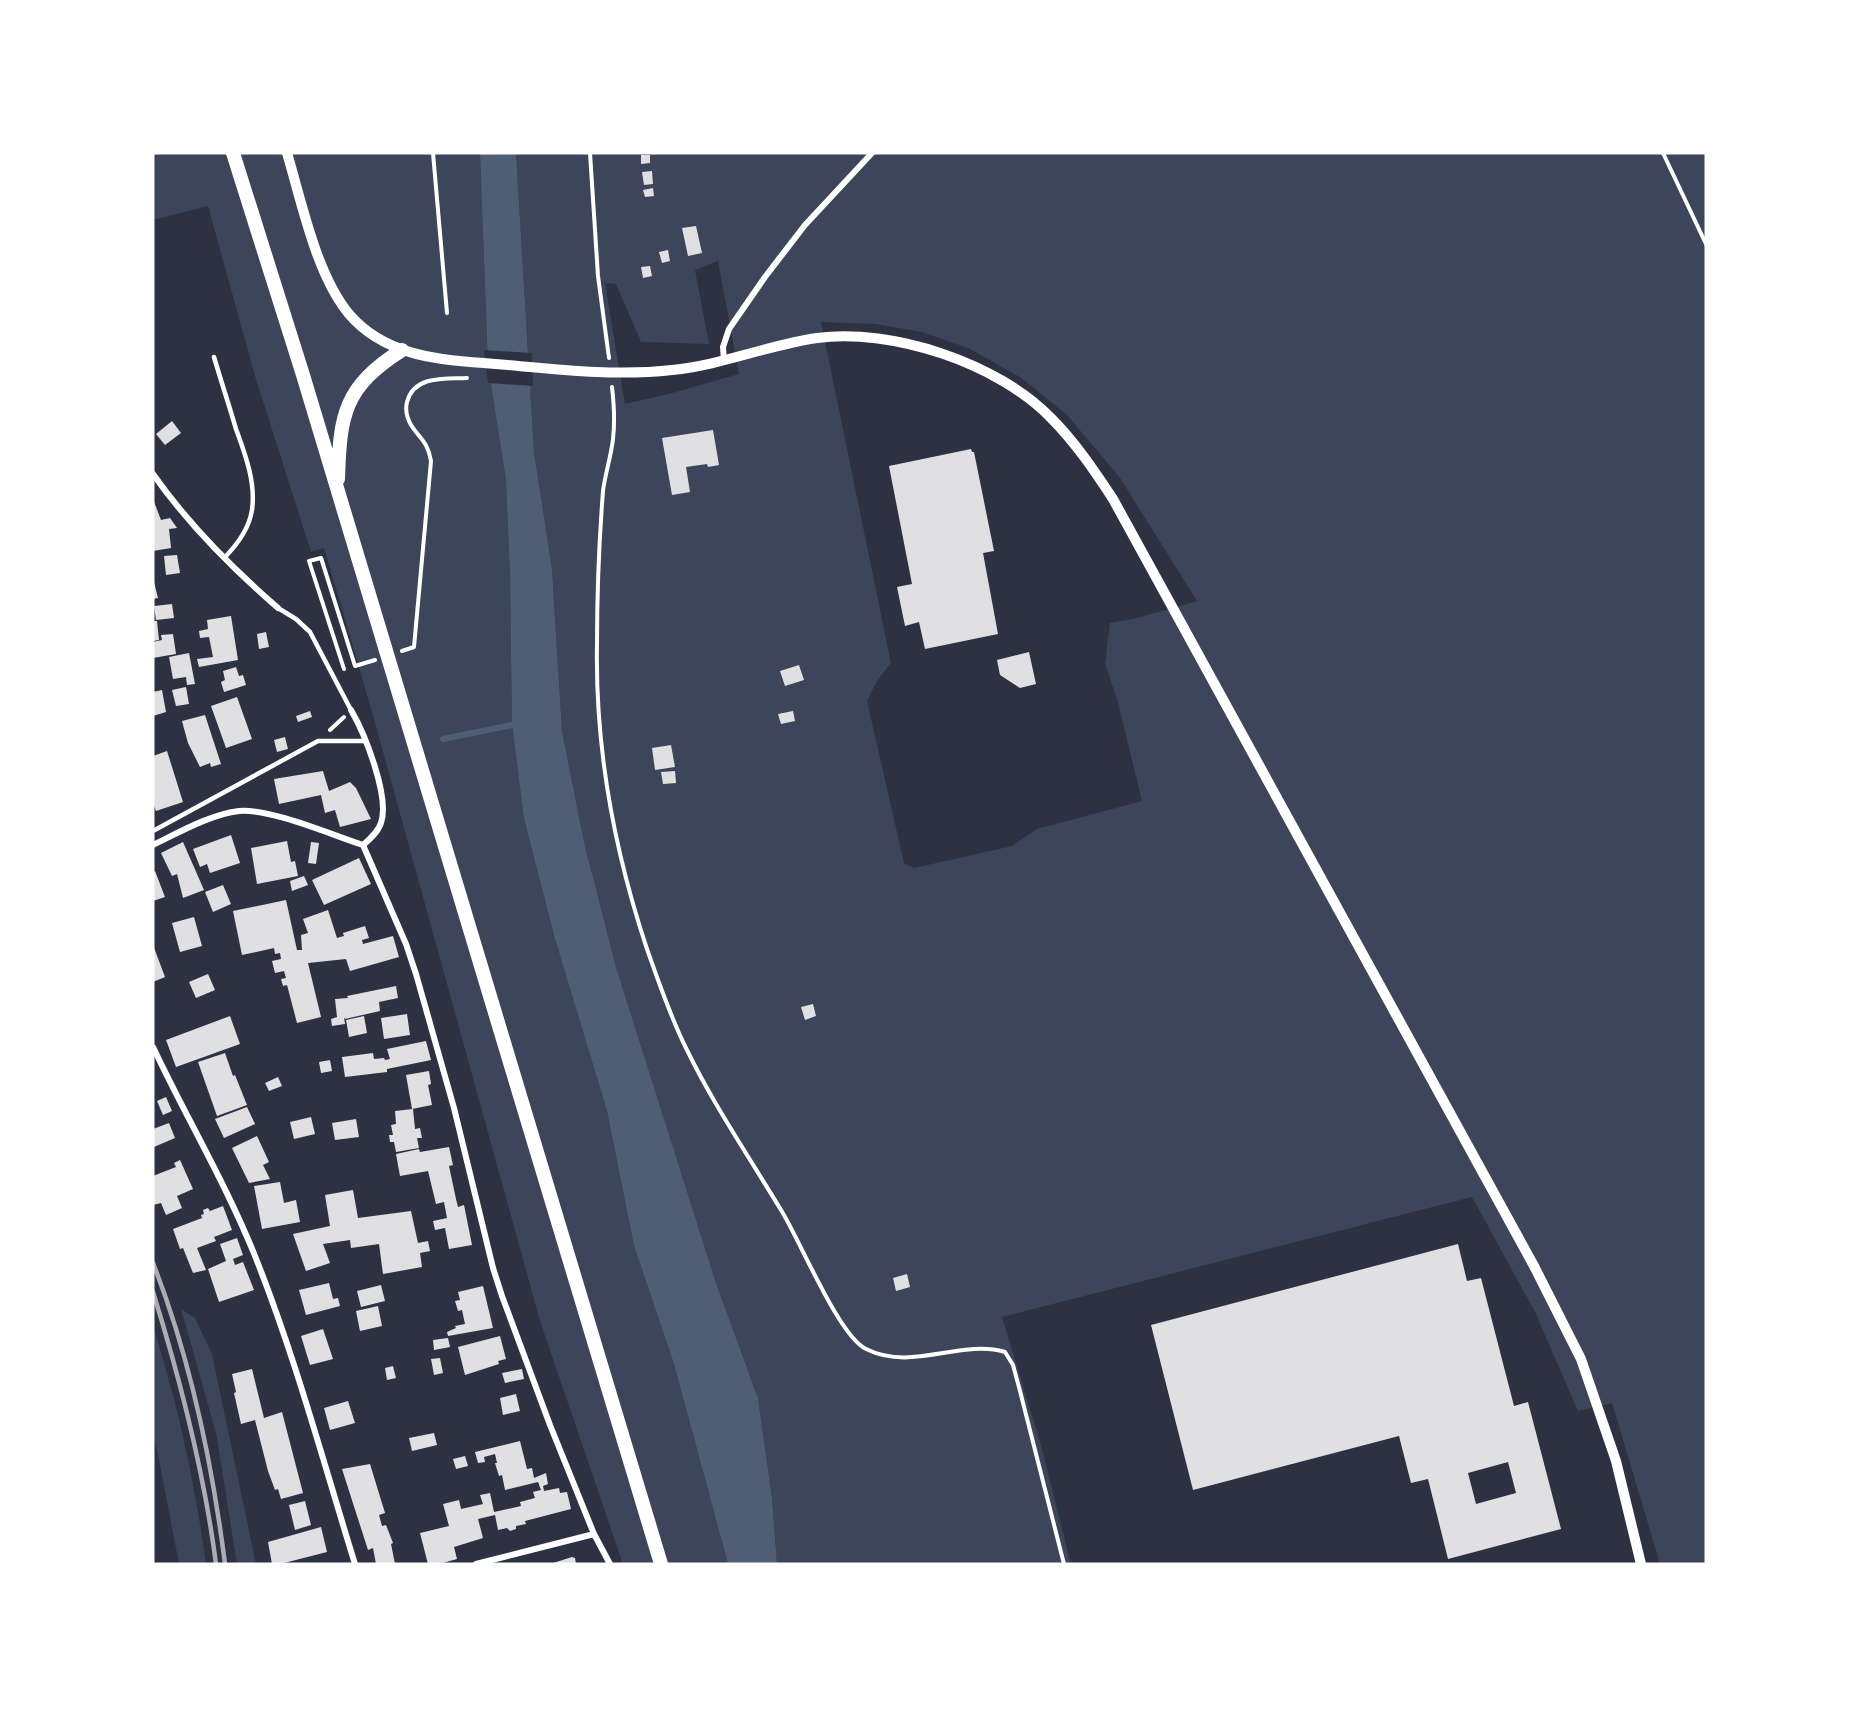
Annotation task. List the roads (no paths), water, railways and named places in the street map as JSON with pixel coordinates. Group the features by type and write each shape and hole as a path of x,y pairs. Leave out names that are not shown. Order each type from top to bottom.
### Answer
{"main road":[{"path":"233,153 661,1564"},
{"path":"338,493 341,429 350,399 366,377 402,350"}],"street":[{"path":"287,153 320,262 338,299 361,326 383,341 402,350 437,359 585,370 672,370 818,338 845,337 884,340 921,346 959,359 1020,392 1050,416 1083,454 1113,499 1534,1266 1581,1359 1616,1461 1641,1564"},
{"path":"724,360 723,347 729,329 765,277 805,225 872,153"},
{"path":"153,474 200,533 238,573 278,608"},
{"path":"351,711 366,741 384,799 383,813 376,832 363,845"},
{"path":"153,845 225,814 239,811 266,814 363,845 406,944 416,974 454,1107 493,1268 502,1296 550,1425 594,1534 610,1564"},
{"path":"153,1047 226,1192 256,1258 288,1350 355,1564"},
{"path":"476,1564 594,1534"}],"lane":[{"path":"214,357 248,466 252,486 252,511 246,529 236,546 224,558"},
{"path":"278,608 296,619 310,632 351,711"},
{"path":"153,831 318,741 366,741"}],"waterway":[{"path":"443,739 512,725"}],"railway":[{"path":"153,1263 189,1374 207,1450 225,1564"},
{"path":"153,1292 190,1427 205,1495 216,1564"}]}
